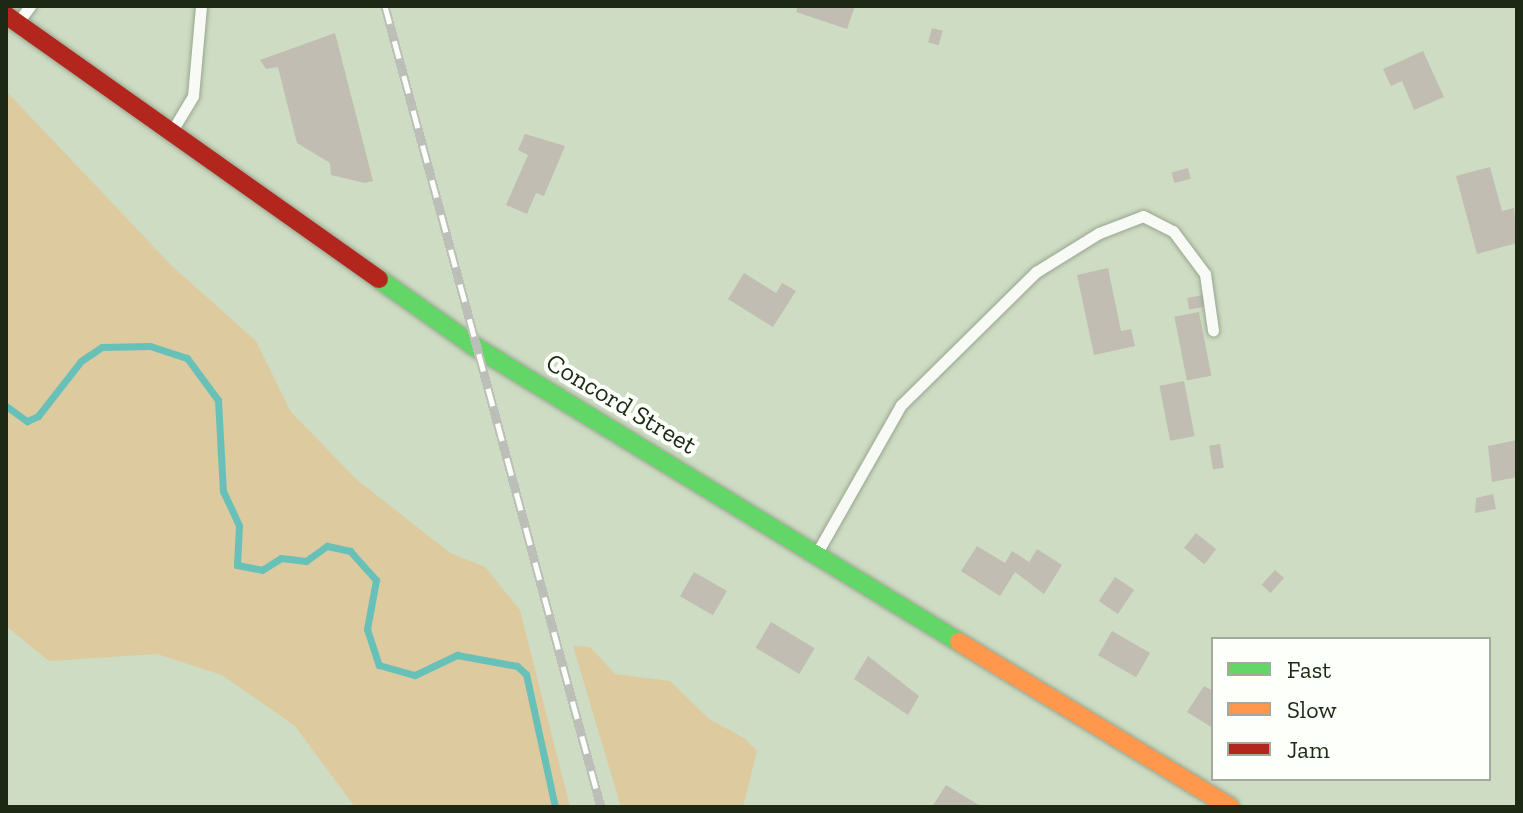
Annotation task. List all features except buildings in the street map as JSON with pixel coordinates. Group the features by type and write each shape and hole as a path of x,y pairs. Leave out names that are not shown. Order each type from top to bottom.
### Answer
{"street":[{"name":"Concord Street","path":"12,19 474,346 1230,807"}],"lane":[{"path":"12,19 30,6"},
{"path":"194,6 198,26"},
{"path":"171,133 193,96 201,6"},
{"path":"817,554 901,405 1036,272 1099,233 1143,216 1173,231 1205,274 1213,330"}],"shaded area":[{"path":"6,91 172,266 256,341 291,412 356,479 450,553 485,567 520,610 570,807 355,807 295,726 222,675 157,654 49,661 6,626"},
{"path":"573,646 590,647 615,674 670,681 709,719 744,738 757,751 743,807 621,807"}],"waterway":[{"path":"6,406 27,421 38,416 81,361 102,347 150,346 187,358 218,400 223,491 239,526 237,565 262,570 281,558 306,561 327,546 350,551 376,580 367,629 379,665 415,675 457,655 517,666 526,674 555,807"}],"railway":[{"path":"385,6 601,807"}],"traffic: fast":[{"path":"379,279 474,346 959,642"}],"traffic: slow":[{"path":"959,642 1230,807"}],"traffic: jam":[{"path":"6,15 379,279"}]}
